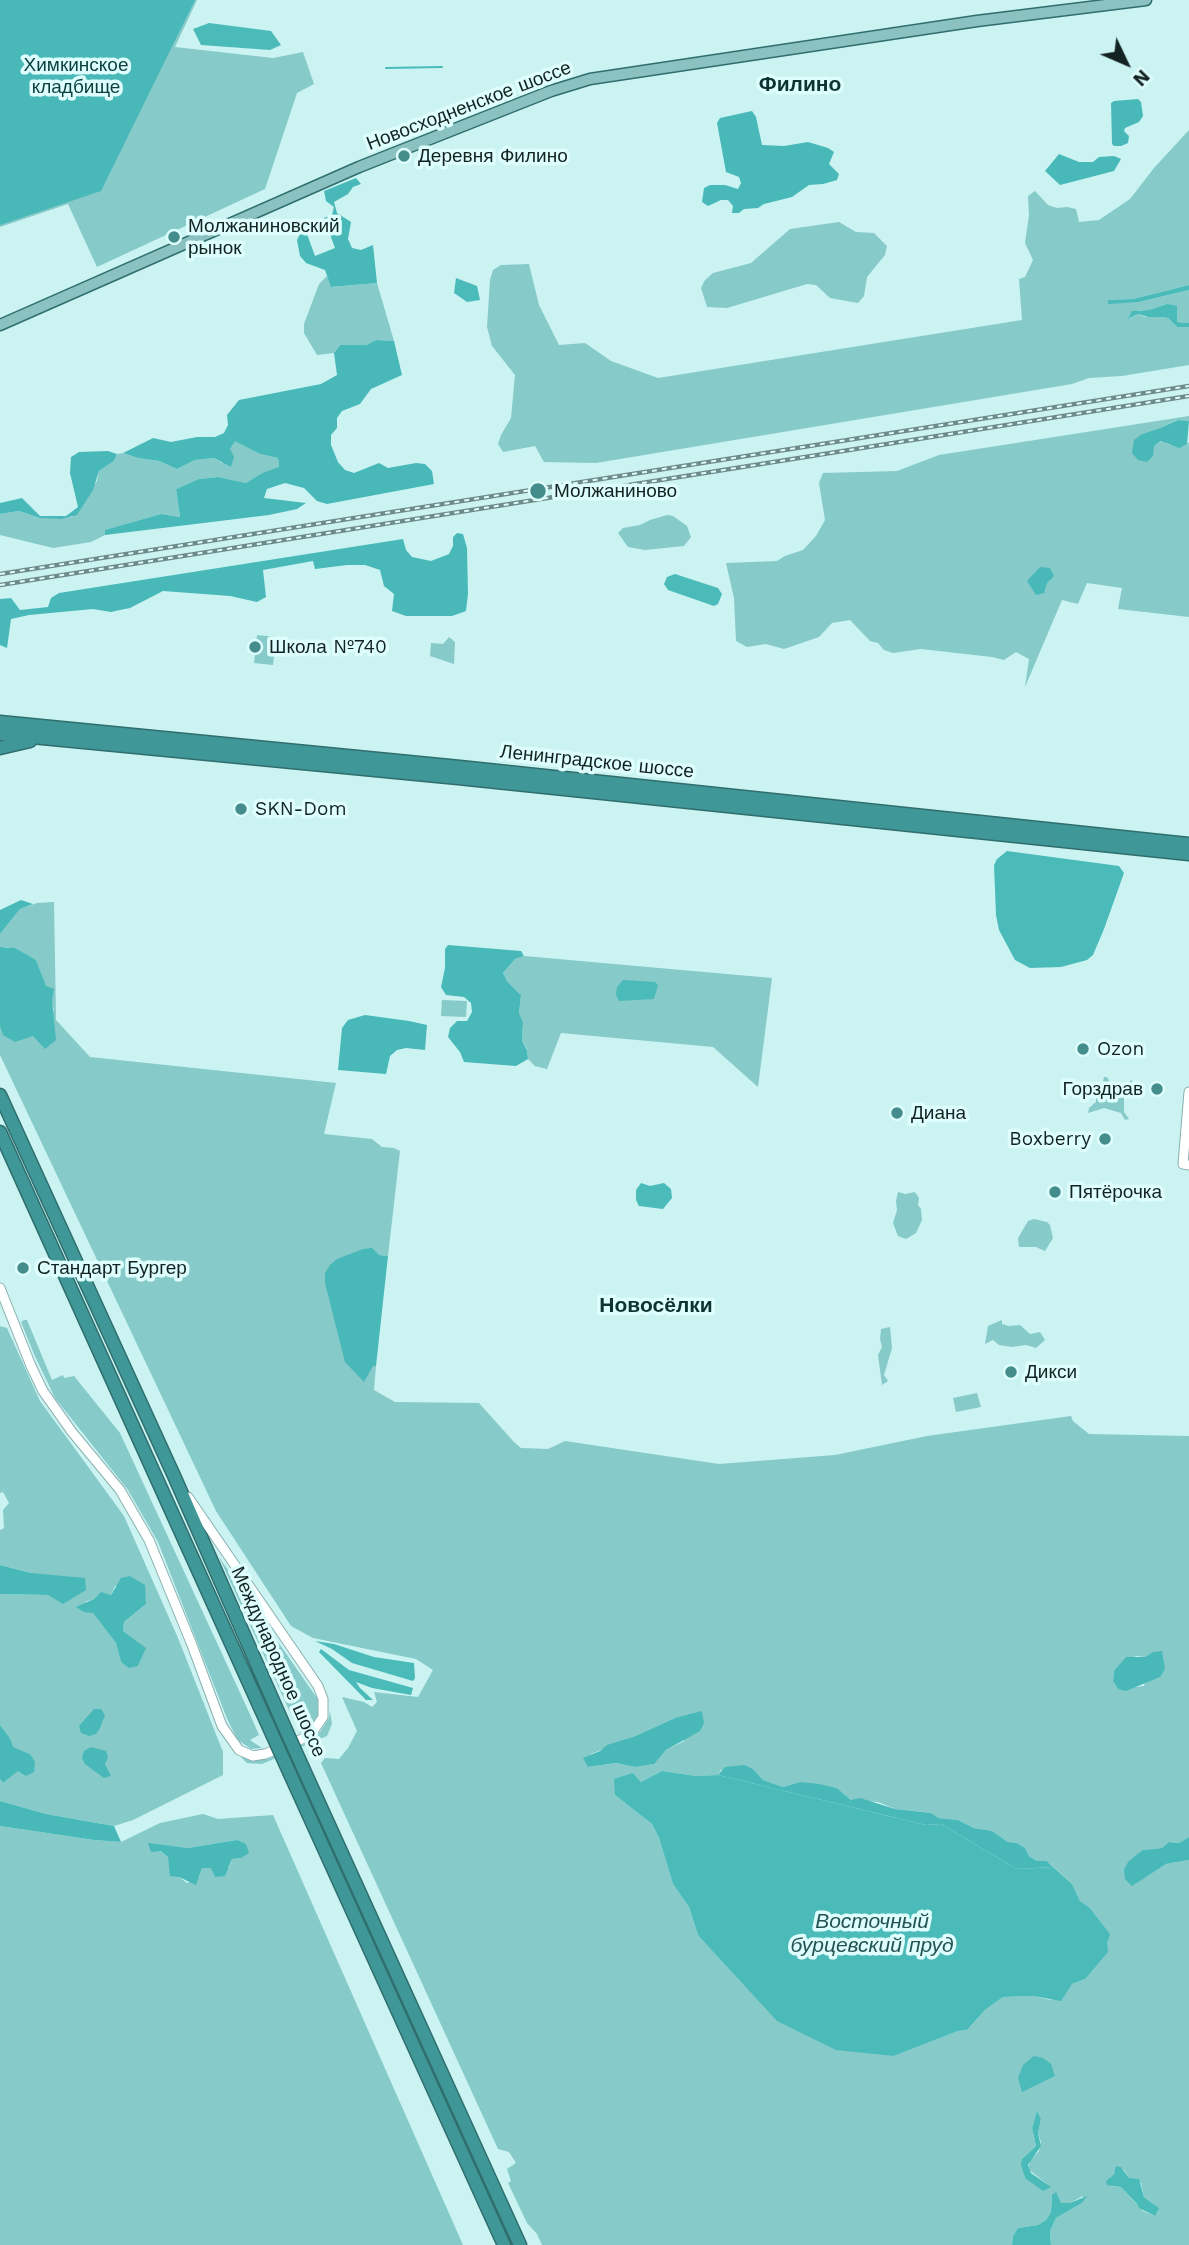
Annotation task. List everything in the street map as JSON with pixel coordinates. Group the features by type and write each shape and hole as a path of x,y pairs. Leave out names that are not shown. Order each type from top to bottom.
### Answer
{"highway":[{"name":"Ленинградское шоссе","path":"0,722 460,767 1189,844"},
{"name":"Ленинградское шоссе","path":"0,734 1189,854"},
{"path":"0,748 46,738"},
{"name":"Международное шоссе","path":"0,1095 520,2245"},
{"name":"Международное шоссе","path":"0,1132 504,2245"}],"main road":[{"name":"Новосходненское шоссе","path":"0,325 359,166 551,91 590,79 977,21 1146,0"}],"street":[{"path":"1189,1092 1183,1164 1189,1165"},
{"path":"0,1288 3,1307 12,1320 31,1366 56,1411 120,1490 149,1539 222,1726 231,1742 245,1754 265,1754 302,1739 318,1726 324,1708 318,1686 175,1478"}],"green space":[{"path":"0,0 197,0 175,47 273,58 303,52 314,84 297,93 265,189 97,267 68,204 0,227"},
{"name":"Химкинское кладбище","path":"0,0 195,0 101,191 0,225"},
{"path":"1138,99 1143,116 1139,122 1125,128 1124,131 1129,136 1128,143 1114,146 1111,103"},
{"path":"752,111 756,117 762,145 784,146 808,142 828,148 834,152 829,164 839,174 837,180 809,185 792,197 758,208 744,209 739,213 732,213 733,206 728,200 708,206 702,202 704,188 710,185 725,185 738,189 741,183 739,177 726,172 717,123 720,118"},
{"path":"1189,130 1189,285 1133,299 1109,300 1108,303 1139,302 1189,290 1189,323 1177,322 1167,304 1139,310 1129,319 1138,314 1161,317 1168,318 1177,327 1189,327 1189,365 1122,376 1089,378 1072,384 596,463 544,462 535,446 503,452 498,444 511,418 515,375 492,346 487,327 490,280 493,270 501,265 529,264 539,305 559,345 585,343 611,361 658,378 1022,320 1019,279 1025,277 1033,260 1025,243 1029,215 1028,196 1035,191 1048,205 1076,209 1079,222 1099,220 1130,199"},
{"path":"1059,154 1079,162 1093,162 1099,157 1114,156 1121,159 1114,171 1060,185 1045,171"},
{"path":"356,178 361,184 334,202 337,213 351,222 348,239 352,248 361,250 373,245 377,283 331,287 325,270 306,263 300,256 297,240 304,226 315,256 335,248 324,218 332,215 334,207 326,201 324,191"},
{"path":"839,222 856,232 874,233 887,246 885,255 867,277 864,296 858,303 830,298 816,285 807,284 727,308 707,307 701,288 713,273 751,263 790,229"},
{"path":"327,276 332,287 377,283 394,341 376,340 366,345 340,345 334,353 317,355 304,333 304,324 319,284"},
{"path":"376,340 394,341 402,375 371,389 360,404 342,411 337,418 337,428 331,435 331,445 338,462 345,470 354,473 379,463 388,468 425,464 432,471 434,484 327,504 317,501 304,488 285,483 267,489 264,498 306,503 297,509 269,515 105,535 105,530 161,514 180,517 176,489 199,479 218,477 246,483 279,467 278,458 260,454 235,441 230,449 234,457 231,467 214,458 195,460 177,469 159,461 123,453 153,438 171,442 215,437 224,433 228,425 227,415 239,400 321,384 337,375 334,353 340,345 366,345"},
{"path":"1189,416 1189,421 1177,420 1142,434 1154,446 1162,441 1170,445 1189,442 1189,617 1118,609 1122,588 1087,583 1078,604 1062,600 1025,687 1029,659 1016,652 1004,660 921,649 893,653 870,641 850,620 832,623 819,637 784,649 766,644 747,647 736,641 734,598 726,563 777,561 803,550 816,536 825,520 819,483 823,473 897,471 939,455"},
{"path":"1178,420 1189,421 1187,444 1179,448 1161,441 1154,446 1153,456 1147,462 1138,460 1132,453 1134,440 1142,434"},
{"path":"235,440 260,454 278,458 279,468 262,473 246,483 218,477 199,479 176,489 180,517 161,514 106,530 105,535 91,542 53,548 0,535 0,514 19,511 40,518 72,517 97,481 99,471 114,461 117,454 159,461 177,469 195,460 214,458 222,463"},
{"path":"108,451 117,454 114,461 99,471 93,490 77,515 61,519 40,518 19,511 0,514 0,503 22,498 40,516 66,516 78,507 70,473 71,457 79,452"},
{"path":"667,515 687,526 691,537 684,546 645,550 628,547 618,533 623,528"},
{"path":"457,533 463,534 467,548 468,594 466,611 452,616 406,616 392,611 394,594 384,586 380,570 365,565 315,569 313,561 263,570 266,597 257,602 230,596 163,591 130,608 111,612 93,609 11,619 7,648 0,645 0,599 11,598 20,610 48,607 51,598 59,593 403,539 406,550 412,557 431,561 449,554 453,537"},
{"path":"1040,567 1050,568 1054,576 1047,583 1044,593 1036,595 1027,581"},
{"path":"257,635 276,637 273,665 254,663"},
{"path":"449,637 455,642 454,664 430,656 431,643 443,644"},
{"path":"21,900 33,904 20,909 0,934 0,910"},
{"path":"54,902 56,1020 90,1057 336,1083 324,1134 372,1139 382,1147 400,1151 388,1256 379,1255 373,1366 376,1366 374,1390 395,1402 479,1403 521,1448 548,1449 565,1441 719,1464 835,1455 927,1436 1071,1416 1073,1421 1089,1434 1189,1436 1189,1837 1179,1843 1170,1842 1162,1848 1143,1850 1132,1885 1166,1864 1189,1860 1189,2245 1051,2245 1050,2231 1056,2218 1082,2203 1083,2196 1070,2203 1061,2203 1052,2195 1051,2212 1046,2220 1038,2225 1018,2228 1012,2245 542,2245 527,2223 508,2183 511,2181 507,2169 516,2163 509,2152 498,2149 321,1763 325,1758 339,1759 357,1731 342,1697 364,1702 372,1707 377,1702 374,1692 418,1697 433,1670 416,1659 313,1638 291,1626 216,1511 0,1055 0,1027 3,1035 54,1010 36,960 8,947 0,947 0,934 20,909 37,903","holes":["1153,1652 1144,1686 1118,1689 1113,1681 1114,1671 1136,1656 1145,1657","675,1718 684,1741 666,1750 653,1764 635,1767 616,1763 588,1767 591,1754","753,1769 763,1780 783,1787 800,1782 837,1788 851,1800 878,1802 895,1809 931,1813 939,1818 958,1820 974,1828 992,1831 1008,1842 1025,1848 1029,1856 1037,1861 1047,1861 1072,1884 1080,1901 1090,1908 1107,1930 1107,1942 1085,1979 1072,1984 1051,2000 1033,1996 1003,1997 985,2010 967,2030 894,2056 698,1935 689,1907 673,1884 652,1824 615,1795 633,1773 641,1782 662,1771 696,1776 718,1775 721,1770","1037,2112 1041,2119 1038,2133 1041,2142 1039,2151 1030,2161 1028,2169 1047,2184 1025,2178 1022,2159 1036,2146 1032,2128","1117,2166 1124,2170 1129,2178 1141,2183 1144,2197 1155,2205 1155,2216 1143,2211 1121,2187 1112,2186 1110,2177"]},
{"path":"448,945 521,951 524,956 515,959 503,973 521,995 519,1013 523,1022 522,1041 528,1059 516,1066 464,1062 448,1037 450,1028 457,1021 467,1021 472,1012 471,1003 464,997 446,995 441,987 445,949"},
{"path":"0,947 15,948 36,960 46,986 54,989 52,1000 56,1040 45,1049 33,1036 15,1042 3,1035 0,1027"},
{"path":"524,956 772,978 758,1087 713,1047 561,1033 547,1069 535,1066 528,1059 527,1049 522,1041 523,1022 519,1013 521,995 503,973 515,959"},
{"path":"442,1000 467,1001 466,1017 441,1016"},
{"path":"365,1015 427,1025 425,1050 397,1050 390,1056 386,1074 338,1070 342,1028 348,1020"},
{"path":"1104,1077 1107,1077 1112,1087 1125,1088 1131,1080 1133,1082 1134,1088 1128,1089 1124,1094 1124,1112 1129,1119 1125,1120 1121,1113 1104,1108 1088,1113 1089,1108 1096,1102 1096,1088 1103,1082"},
{"path":"898,1192 915,1192 921,1209 922,1220 916,1233 906,1239 898,1236 893,1223"},
{"path":"1034,1219 1050,1225 1053,1238 1045,1251 1036,1247 1019,1247 1018,1238 1028,1221"},
{"path":"372,1248 379,1255 388,1256 376,1366 373,1366 364,1382 345,1362 325,1283 325,1273 337,1259"},
{"path":"27,1320 52,1380 63,1375 64,1378 74,1376 120,1433 259,1735 250,1740 262,1748 251,1749 238,1740 228,1721 158,1542 128,1490 55,1398 21,1322"},
{"path":"1002,1320 1002,1324 1009,1326 1020,1325 1030,1334 1040,1332 1045,1340 1036,1348 1026,1345 999,1345 993,1340 985,1344 988,1326"},
{"path":"0,1326 7,1328 40,1401 124,1516 178,1638 223,1752 223,1775 133,1820 114,1826 46,1814 0,1801 0,1779 3,1783 18,1770 30,1754 12,1747 10,1738 0,1725 0,1594 48,1595 31,1573 0,1565 0,1530 4,1528 3,1510 9,1503 3,1492 0,1493","holes":["144,1585 146,1604 124,1622 123,1631 145,1648 138,1666 121,1662 116,1643 85,1602 101,1593 111,1595 115,1586"]},
{"path":"890,1327 892,1348 884,1375 888,1381 882,1385 878,1355 882,1347 881,1329"},
{"path":"977,1393 981,1407 956,1412 953,1398"},
{"path":"219,1557 319,1701 321,1711 315,1725 309,1730 300,1733 303,1718 294,1721"},
{"path":"0,1565 31,1573 85,1578 86,1590 63,1604 48,1595 0,1594"},
{"path":"130,1576 145,1585 146,1604 124,1622 123,1631 146,1648 138,1666 129,1668 121,1662 116,1643 93,1613 76,1607 94,1599 101,1592 111,1595 121,1578"},
{"path":"1162,1651 1165,1669 1160,1677 1126,1691 1118,1689 1113,1681 1114,1671 1126,1657 1145,1657"},
{"path":"94,1709 101,1709 105,1715 96,1734 89,1736 81,1733 79,1726"},
{"path":"330,1711 332,1724 327,1736 262,1764 247,1763 239,1755 253,1760 268,1759 305,1744 320,1732 329,1718"},
{"path":"702,1711 704,1723 700,1731 666,1750 654,1764 635,1767 616,1763 588,1767 583,1758 607,1745 633,1737 675,1718"},
{"path":"0,1725 13,1747 30,1754 35,1762 34,1772 26,1776 18,1771 3,1783 0,1779"},
{"path":"91,1747 106,1751 108,1757 105,1764 111,1776 104,1778 85,1764 82,1758 84,1751"},
{"path":"744,1765 753,1769 763,1780 783,1787 800,1782 819,1784 837,1788 851,1800 860,1798 895,1809 931,1813 939,1818 958,1820 974,1828 992,1831 1008,1842 1025,1848 1029,1856 1037,1861 1047,1861 1053,1867 1017,1869 941,1824 926,1825 718,1775 725,1767"},
{"path":"0,1801 46,1814 114,1826 121,1842 0,1826"},
{"path":"203,1814 218,1819 273,1815 463,2245 0,2245 0,1826 121,1842 160,1823","holes":["237,1840 241,1858 232,1859 229,1868 202,1868 199,1877 187,1883 179,1877 168,1857 149,1844 188,1848"]},
{"path":"1189,1837 1189,1860 1166,1864 1132,1886 1125,1879 1124,1870 1128,1862 1143,1850 1162,1848 1169,1842 1179,1843"},
{"path":"237,1840 246,1844 249,1853 232,1859 225,1876 215,1877 211,1868 202,1868 196,1885 170,1876 168,1857 160,1851 151,1852 148,1843 188,1848"}],"water":[{"path":"209,23 271,31 281,45 270,50 201,45 193,29"},
{"path":"456,278 477,286 480,300 467,302 454,293"},
{"path":"1189,285 1189,290 1139,302 1108,304 1108,300 1133,299"},
{"path":"1167,304 1177,306 1177,322 1189,323 1189,327 1177,327 1168,318 1161,317 1138,314 1128,319 1132,311 1149,310"},
{"path":"675,574 718,588 722,594 718,604 714,606 668,590 664,584 667,577"},
{"path":"1007,851 1119,866 1124,873 1093,955 1087,960 1061,967 1030,968 1015,960 999,930 996,915 994,865"},
{"path":"623,980 655,982 658,985 654,999 619,1001 616,995 617,987"},
{"path":"641,1183 650,1186 664,1183 671,1189 672,1198 663,1209 639,1206 636,1190"},
{"path":"315,1641 374,1657 414,1663 415,1678 413,1681 352,1663"},
{"path":"321,1649 349,1670 413,1688 411,1695 372,1688 356,1682 373,1700 366,1700 319,1652"},
{"name":"Восточный бурцевский пруд","path":"662,1771 696,1776 718,1775 926,1825 941,1824 1017,1869 1053,1867 1072,1884 1080,1901 1090,1908 1107,1930 1110,1935 1107,1942 1108,1952 1085,1979 1072,1984 1061,2001 1033,1996 1003,1997 985,2010 967,2030 894,2056 836,2050 777,2021 698,1935 689,1907 673,1884 652,1824 615,1795 614,1779 633,1773 641,1782"},
{"path":"1034,2056 1051,2064 1055,2076 1022,2092 1018,2078 1023,2065"},
{"path":"1037,2111 1041,2119 1038,2133 1041,2146 1028,2165 1031,2173 1051,2187 1043,2191 1025,2178 1021,2164 1022,2159 1036,2146 1032,2128"},
{"path":"1116,2166 1121,2167 1129,2178 1139,2179 1144,2197 1159,2208 1155,2216 1139,2208 1121,2187 1107,2185 1106,2181 1114,2174"},
{"path":"1056,2192 1061,2203 1070,2203 1087,2196 1082,2203 1056,2218 1050,2231 1051,2245 1012,2245 1018,2228 1038,2225 1046,2220 1051,2212 1052,2195"}],"waterway":[{"path":"386,68 442,67"}],"railway":[{"path":"0,574 1189,386"},
{"path":"0,585 1189,396"}],"place":[{"name":"Деревня Филино","path":"404,156"},
{"name":"Молжаниновский рынок","path":"174,237"},
{"name":"Молжаниново","path":"538,491"},
{"name":"Школа №740","path":"255,647"},
{"name":"SKN-Dom","path":"241,809"},
{"name":"Ozon","path":"1083,1049"},
{"name":"Горздрав","path":"1157,1089"},
{"name":"Диана","path":"897,1113"},
{"name":"Boxberry","path":"1105,1139"},
{"name":"Пятёрочка","path":"1055,1192"},
{"name":"Стандарт Бургер","path":"23,1268"},
{"name":"Дикси","path":"1011,1372"}],"district":[{"name":"Филино","path":"800,85"},
{"name":"Новосёлки","path":"656,1306"}]}
